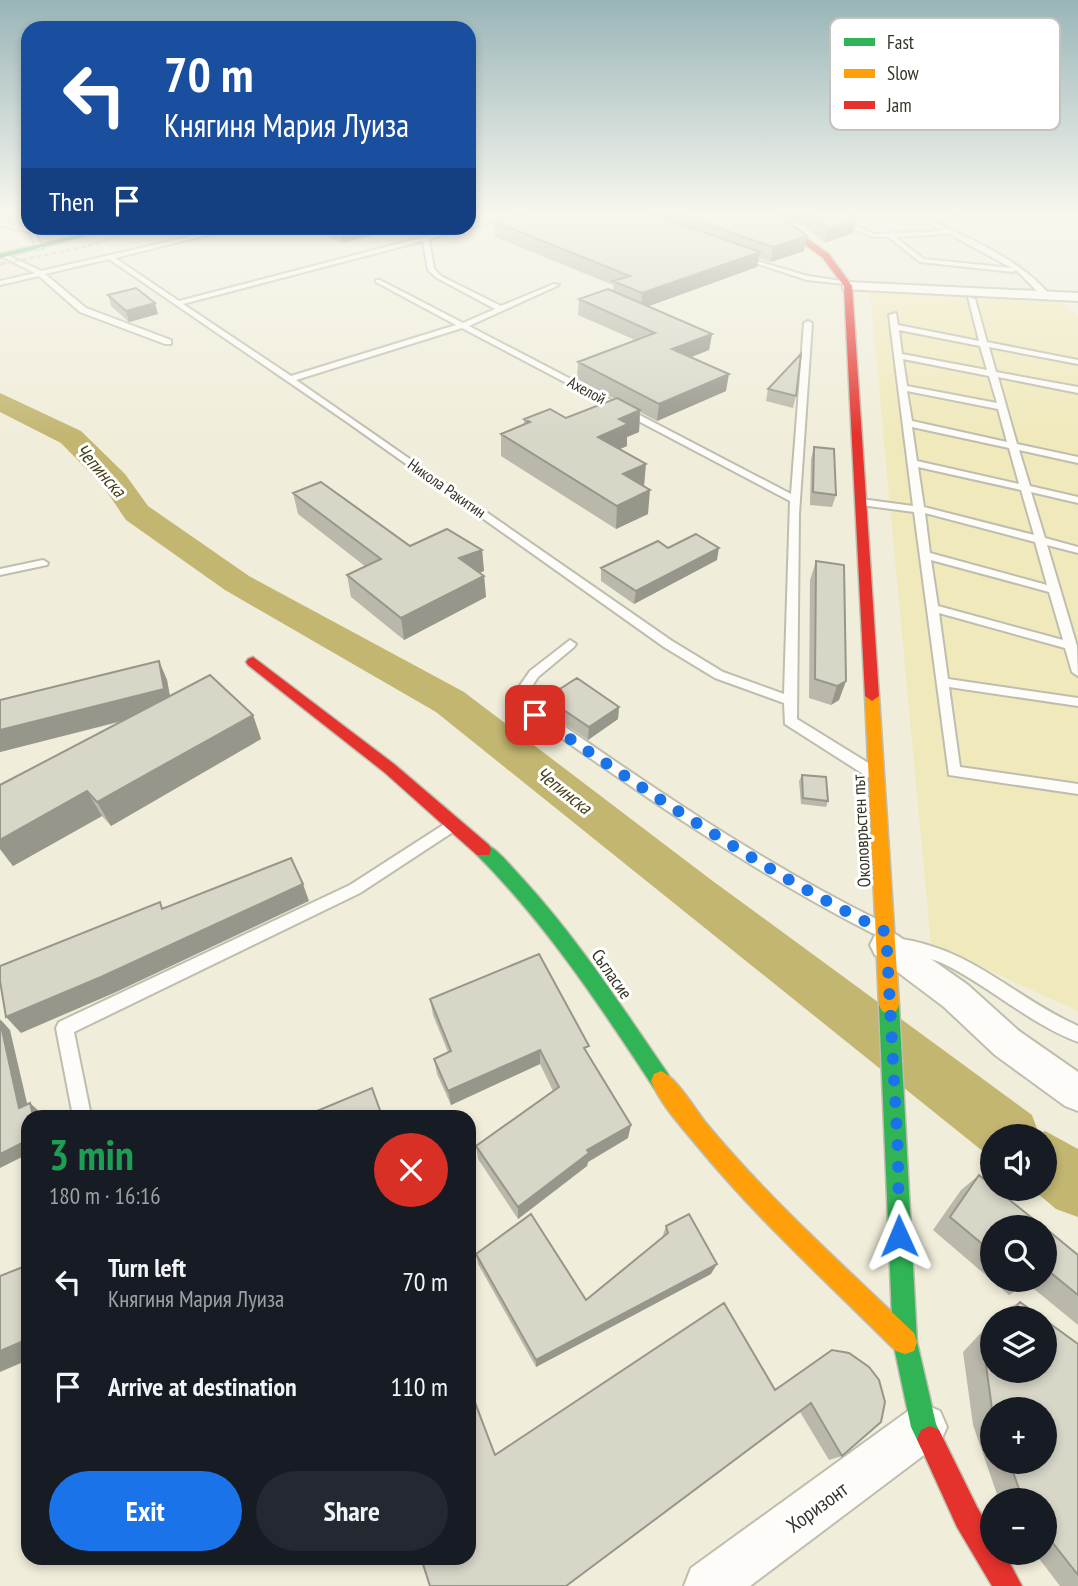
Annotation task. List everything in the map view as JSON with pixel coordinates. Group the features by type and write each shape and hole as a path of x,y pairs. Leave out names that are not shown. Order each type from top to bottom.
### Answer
{"street":[{"name":"Околовръстен път","path":"847,288 887,949 905,1342 924,1427 967,1517 1008,1586"},
{"path":"920,288 1078,297"},
{"name":"Съгласие","path":"253,662 373,755 454,824 517,883 571,948 694,1126 733,1172 905,1342"},
{"path":"887,949 956,996 1007,1043 1078,1093"},
{"name":"Хоризонт","path":"709,1586 924,1427"}],"lane":[{"path":"58,288 83,310 168,342"},
{"name":"Никола Ракитин","path":"156,288 668,644 719,676 791,701"},
{"path":"178,303 233,288"},
{"name":"Ахелой","path":"391,288 795,500"},
{"path":"460,288 502,310"},
{"path":"290,379 461,325 549,288"},
{"path":"1040,288 1046,295"},
{"path":"971,299 1078,671"},
{"path":"1078,362 983,343 894,321 954,771 1078,789"},
{"path":"808,323 795,500 790,721 877,775"},
{"path":"899,356 1078,390"},
{"path":"904,388 1002,407"},
{"path":"907,423 1078,460"},
{"path":"913,463 1078,500"},
{"path":"862,502 919,510 1078,550"},
{"path":"925,555 1055,590"},
{"path":"0,572 43,563"},
{"path":"933,608 1071,646"},
{"path":"570,644 534,674 518,697 535,715 634,782 826,902 887,949 916,946 948,958 1047,1021 1078,1034"},
{"path":"943,682 1078,702"},
{"path":"81,1110 65,1028 355,889 454,824"}],"shaded area":[{"path":"870,292 1059,300 1078,316 1078,1011 931,944"}],"building":[{"path":"136,288 155,303 126,311 108,295"},
{"path":"630,288 656,288 642,293"},
{"path":"608,289 712,334 672,349 729,374 659,404 578,362 655,333 579,299"},
{"path":"801,354 796,396 768,389"},
{"path":"617,398 640,410 619,419 628,424 598,437 646,464 623,474 650,490 617,506 501,434 530,422 524,419 550,409 566,418"},
{"path":"814,447 834,449 836,495 813,492"},
{"path":"321,482 410,546 447,529 482,550 459,558 484,576 401,618 347,575 381,559 293,493"},
{"path":"696,534 719,548 636,591 601,568 658,541 668,548"},
{"path":"816,561 844,565 846,681 837,686 815,679"},
{"path":"159,661 164,689 0,730 0,700"},
{"path":"210,675 253,715 97,802 87,791 0,840 0,785"},
{"path":"577,678 619,707 589,727 546,698"},
{"path":"802,775 826,777 828,801 803,798"},
{"path":"291,858 303,884 101,977 6,1017 0,966 160,902 162,909"},
{"path":"539,954 589,1046 584,1048 631,1125 587,1150 589,1153 518,1207 476,1146 559,1087 540,1050 448,1091 434,1059 451,1051 430,999"},
{"path":"0,1021 19,1108 30,1103 32,1110 21,1110 21,1144 0,1154"},
{"path":"372,1088 380,1110 319,1110"},
{"path":"979,1175 980,1201 1011,1201 1028,1215 980,1215 980,1242 950,1217"},
{"path":"531,1214 586,1300 668,1233 666,1226 689,1214 717,1264 536,1360 476,1254"},
{"path":"1057,1238 1078,1255 1078,1295 1057,1278"},
{"path":"21,1268 21,1342 0,1351 0,1276"},
{"path":"724,1303 775,1390 832,1350 849,1353 869,1367 879,1380 885,1402 881,1422 842,1456 811,1403 566,1586 430,1586 423,1565 476,1565 476,1405 495,1455"},
{"path":"1057,1329 1078,1344 1078,1575 1057,1548 1057,1488 1019,1488 1014,1474 1057,1474 1057,1397 990,1397 988,1383 1057,1383"}],"waterway":[{"name":"Чепинска","path":"0,401 71,437 114,480 137,513 237,583 450,702 693,893 995,1124"},
{"name":"Чепинска","path":"1057,1170 1078,1187"}],"traffic: fast":[{"path":"483,850 556,931 661,1081"},
{"path":"889,1005 905,1342 924,1427 930,1439"}],"traffic: slow":[{"path":"872,696 889,1005"},
{"path":"661,1081 716,1152 746,1185 905,1342"}],"traffic: jam":[{"path":"848,288 872,696"},
{"path":"253,662 389,768 483,850"},
{"path":"930,1439 967,1517 1008,1586"}],"route":[{"path":"535,715 634,782 826,902 886,932 898,1153 899,1236"}]}
